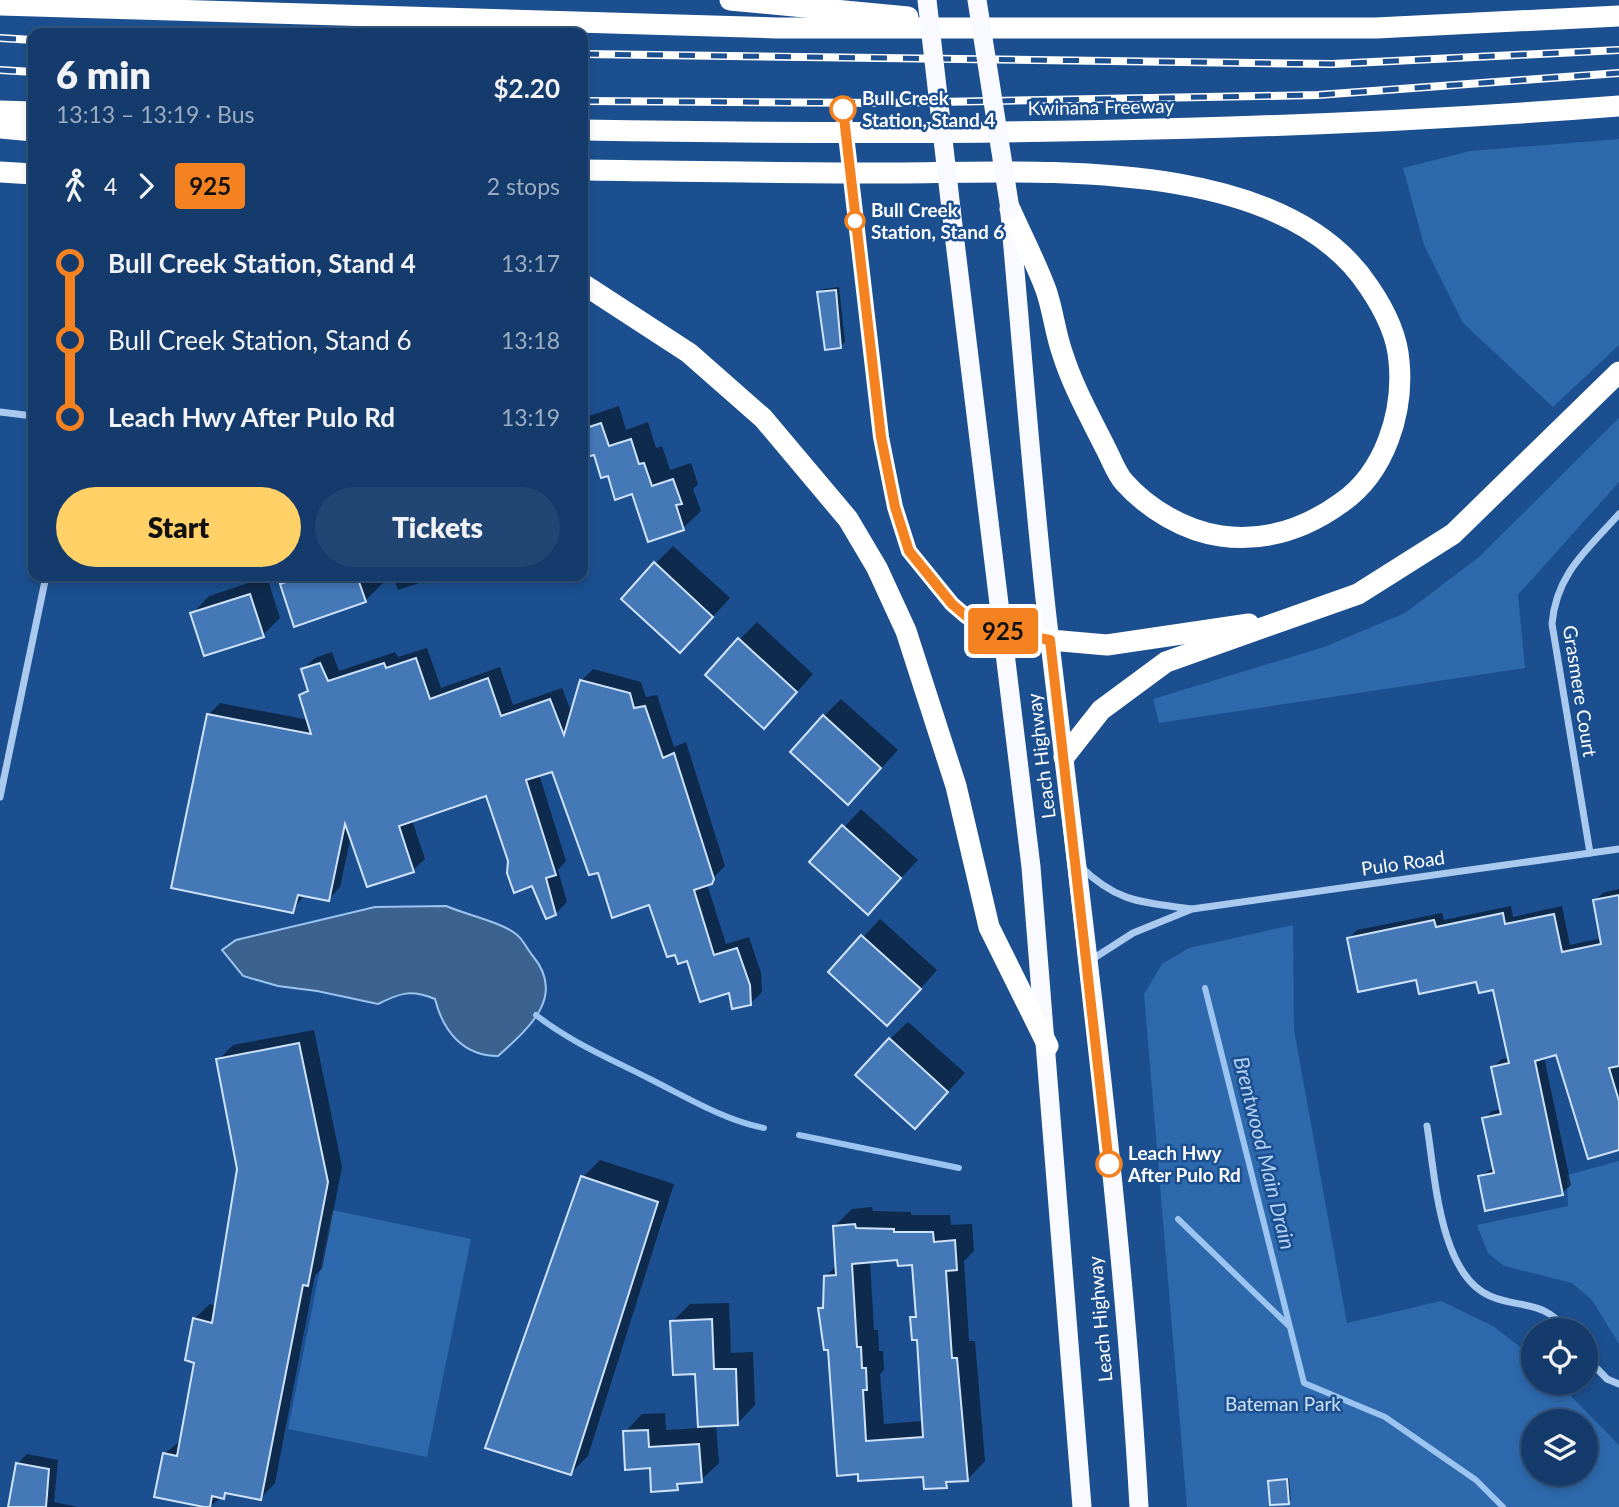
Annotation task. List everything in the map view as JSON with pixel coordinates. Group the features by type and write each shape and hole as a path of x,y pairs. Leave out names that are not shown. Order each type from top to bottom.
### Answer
{"highway":[{"path":"730,0 1042,30"},
{"name":"Leach Highway","path":"927,0 1031,867 1048,1045 1082,1507"},
{"name":"Leach Highway","path":"977,0 1010,209 1050,640 1088,961 1115,1222 1139,1507"},
{"path":"0,5 777,29 1376,28 1619,16"},
{"name":"Kwinana Freeway","path":"588,131 1072,132 1333,124 1619,106"},
{"path":"0,111 28,113"},
{"path":"0,128 28,131"},
{"path":"588,170 1048,174 1166,182 1229,194 1290,218 1328,242 1361,275 1386,312 1399,356 1400,392 1394,428 1376,465 1350,497 1317,520 1282,533 1243,539 1204,533 1159,513 1122,481 1079,399 1061,351 1046,289 1010,209"},
{"path":"0,172 28,174"},
{"path":"588,287 689,353 763,418 848,519 877,568 906,631 956,786 989,927 1048,1045"},
{"path":"1064,757 1108,704 1166,662 1358,594 1453,534 1619,372"},
{"path":"1002,631 1050,640 1107,645 1296,618"}],"street":[{"path":"0,412 28,415"},
{"name":"Grasmere Court","path":"1590,853 1552,624 1554,599 1566,575 1619,514"},
{"path":"0,797 45,581"},
{"name":"Pulo Road","path":"1088,961 1133,933 1192,909 1619,849"},
{"name":"Pulo Road","path":"1077,864 1104,889 1138,901 1192,909"},
{"path":"1427,1126 1451,1255 1467,1280 1490,1297 1532,1304 1554,1318"},
{"path":"1598,1370 1607,1379 1619,1384"}],"green space":[{"path":"1619,139 1619,345 1553,407 1463,323 1424,245 1403,168 1470,151"},
{"path":"1619,418 1619,482 1518,595 1525,668 1159,723 1153,699 1324,647 1405,613 1479,557"},
{"name":"Bateman Park","path":"1293,925 1294,1030 1347,1323 1441,1301 1493,1326 1521,1348 1521,1395 1570,1395 1584,1409 1521,1409 1521,1486 1598,1486 1598,1424 1619,1445 1619,1507 1187,1507 1144,994 1162,964 1189,948"},
{"path":"1619,1161 1619,1344 1592,1300 1572,1283 1504,1266 1488,1253 1477,1225 1568,1206 1567,1175"},
{"path":"332,1210 471,1239 427,1457 288,1429"}],"shaded area":[{"path":"446,906 492,922 516,934 542,970 546,984 545,998 540,1010 532,1023 498,1056 475,1052 456,1040 443,1021 435,999 412,993 378,1004 278,986 243,976 222,950 236,940 375,907"}],"building":[{"path":"836,290 841,348 825,350 817,292"},
{"path":"601,423 609,446 631,439 639,464 644,463 652,486 673,479 682,504 676,505 684,530 648,542 632,494 615,500 608,476 601,478 594,455 588,457 588,427"},
{"path":"654,562 713,617 680,653 621,599"},
{"path":"289,581 359,581 366,602 294,627 280,584"},
{"path":"250,594 264,637 204,656 190,613"},
{"path":"738,638 797,692 764,729 705,675"},
{"path":"416,658 430,699 488,678 501,716 550,699 564,735 580,680 630,693 634,708 645,706 663,758 674,753 714,879 712,884 694,890 714,955 737,948 750,985 751,1005 732,1009 729,993 700,1002 687,961 678,964 675,955 667,957 649,905 612,918 598,873 589,875 552,772 526,780 556,875 546,878 556,915 546,919 532,886 514,893 507,873 508,861 486,796 399,826 414,872 367,887 345,824 329,901 298,895 293,913 171,888 207,714 311,734 299,695 308,691 301,669 320,663 328,681 384,663 386,668"},
{"path":"823,715 881,768 848,805 790,752"},
{"path":"842,825 901,878 868,915 809,862"},
{"path":"1619,895 1619,1066 1609,1068 1619,1101 1619,1150 1588,1159 1556,1055 1535,1061 1563,1195 1485,1211 1478,1176 1494,1173 1482,1118 1501,1114 1491,1067 1509,1063 1493,990 1479,993 1476,982 1419,994 1416,980 1358,992 1347,938 1434,920 1436,927 1503,913 1505,924 1554,914 1562,952 1601,944 1593,900"},
{"path":"861,935 921,989 887,1026 828,972"},
{"path":"889,1038 948,1092 915,1129 855,1075"},
{"path":"299,1043 328,1182 308,1286 303,1285 261,1500 225,1493 224,1499 212,1496 210,1507 204,1507 154,1497 163,1453 177,1456 194,1363 185,1360 193,1318 212,1323 237,1169 216,1059"},
{"path":"581,1176 658,1202 571,1475 485,1448"},
{"path":"855,1224 856,1228 894,1229 894,1232 933,1232 934,1242 955,1240 957,1270 946,1271 952,1358 957,1358 968,1481 946,1482 947,1488 924,1489 923,1477 858,1481 858,1474 837,1476 828,1350 824,1350 818,1308 823,1308 824,1276 836,1275 833,1226","holes":["897,1260 898,1266 912,1265 916,1317 910,1317 912,1340 917,1340 923,1437 866,1441 863,1390 867,1390 866,1368 862,1368 861,1347 857,1347 852,1264"]},
{"path":"712,1319 714,1369 736,1369 738,1425 698,1427 695,1374 673,1375 670,1321"},
{"path":"648,1430 649,1447 699,1444 702,1482 677,1484 678,1490 651,1492 650,1468 625,1470 623,1431"},
{"path":"16,1463 49,1469 46,1507 8,1507"},
{"path":"1287,1479 1289,1504 1270,1505 1268,1481"}],"waterway":[{"name":"Brentwood Main Drain","path":"1205,988 1304,1383 1385,1417 1476,1480 1503,1507"},
{"path":"536,1015 577,1042 691,1100 734,1120 764,1128"},
{"path":"799,1135 959,1168"},
{"path":"1178,1219 1288,1325"}],"railway":[{"path":"0,38 28,40"},
{"path":"588,54 1332,64 1619,50"},
{"path":"0,70 28,72"},
{"path":"588,101 885,103 1318,95 1619,73"}],"bus line":[{"name":"925","path":"843,109 881,437 895,507 909,551 952,604 966,616 1002,631 1050,640 1109,1164"}],"place":[{"name":"Bull Creek Station, Stand 4","path":"843,109"},
{"name":"Bull Creek Station, Stand 6","path":"855,221"},
{"name":"Leach Hwy After Pulo Rd","path":"1109,1164"}]}
